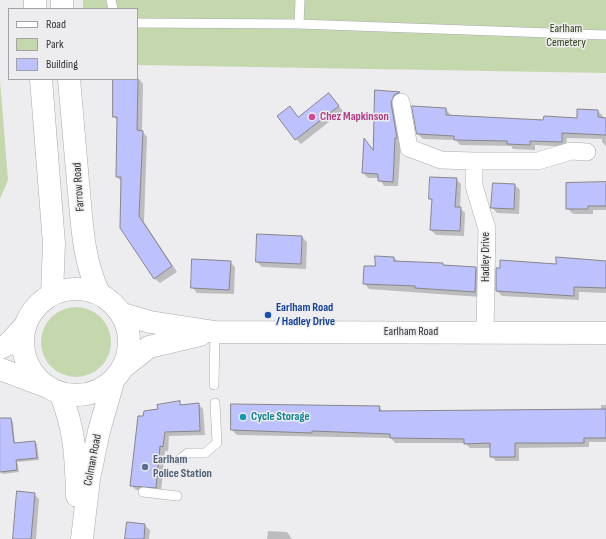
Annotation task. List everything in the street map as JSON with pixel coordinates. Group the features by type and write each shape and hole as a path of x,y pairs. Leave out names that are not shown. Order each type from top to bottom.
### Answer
{"main road":[{"path":"41,80 54,244 52,294"},
{"name":"Farrow Road","path":"69,80 80,212 86,258 92,280 99,293"},
{"name":"Colman Road","path":"78,539 72,428 69,414 53,390 30,370 23,349 24,327 32,311 45,297 67,289 83,288 99,293 112,301 123,314 127,329 128,346 99,431 89,479 82,539"},
{"name":"Earlham Road","path":"123,314 150,322 215,332 606,333"},
{"path":"0,348 7,345 24,327"},
{"name":"Earlham Road","path":"119,374 149,347 215,332"},
{"path":"0,369 53,390 79,396 97,392 119,374"}],"street":[{"path":"401,102 409,148 441,160 538,161 571,151 587,152"},
{"name":"Hadley Drive","path":"474,161 474,186 487,229 485,332"}],"lane":[{"path":"299,24 300,0"},
{"path":"138,24 299,24 606,35"},
{"path":"214,385 215,332"},
{"path":"179,460 188,453 206,453 217,443 215,404"},
{"path":"143,492 177,496"}],"green space":[{"name":"Earlham Cemetery","path":"83,0 606,0 606,73 138,65 138,8 83,8"},
{"path":"0,80 8,180 0,199"},
{"path":"76,307 95,313 105,323 111,342 105,361 95,371 76,377 57,371 47,361 41,342 47,323 57,313"}],"building":[{"path":"113,80 138,80 137,130 143,131 139,216 172,266 154,279 120,228 121,177 116,177 117,117 113,117"},
{"path":"375,90 400,92 394,95 391,103 397,138 395,138 393,182 378,181 378,174 362,173 364,138 373,150"},
{"name":"Chez Mapkinson","path":"329,93 339,106 295,140 277,116 290,106 298,117"},
{"path":"412,106 446,108 446,115 543,120 544,116 577,118 577,109 598,110 598,117 606,118 606,135 562,133 562,142 530,141 530,145 507,144 507,141 454,140 454,136 417,134"},
{"path":"430,177 457,178 455,207 461,207 460,231 430,230 432,199 429,199"},
{"path":"606,182 606,206 588,206 588,209 566,209 566,183"},
{"path":"493,183 515,184 514,209 491,208"},
{"path":"257,234 302,236 301,264 256,262"},
{"path":"375,256 394,257 394,261 443,263 443,265 476,267 475,292 415,288 415,286 363,284 364,266 375,266"},
{"path":"556,257 606,261 606,288 574,287 574,296 496,291 496,268 500,268 500,260 556,264"},
{"path":"192,259 231,261 229,290 191,288"},
{"name":"Earlham Police Station","path":"180,401 180,405 199,403 200,431 165,432 163,447 160,446 156,488 130,486 138,416 143,416 144,411 158,409 157,405"},
{"path":"231,404 380,406 379,411 606,409 606,438 584,438 584,443 515,443 515,457 490,457 490,443 464,444 464,439 390,438 390,434 231,430"},
{"path":"0,418 11,418 14,443 35,441 37,458 16,460 17,470 0,472"},
{"path":"17,491 35,493 31,539 13,539"},
{"path":"127,522 145,524 144,539 125,539"}],"place":[{"name":"Chez Mapkinson","path":"312,117"},
{"name":"Earlham Road / Hadley Drive","path":"268,315"},
{"name":"Cycle Storage","path":"243,417"},
{"name":"Earlham Police Station","path":"145,467"}]}
